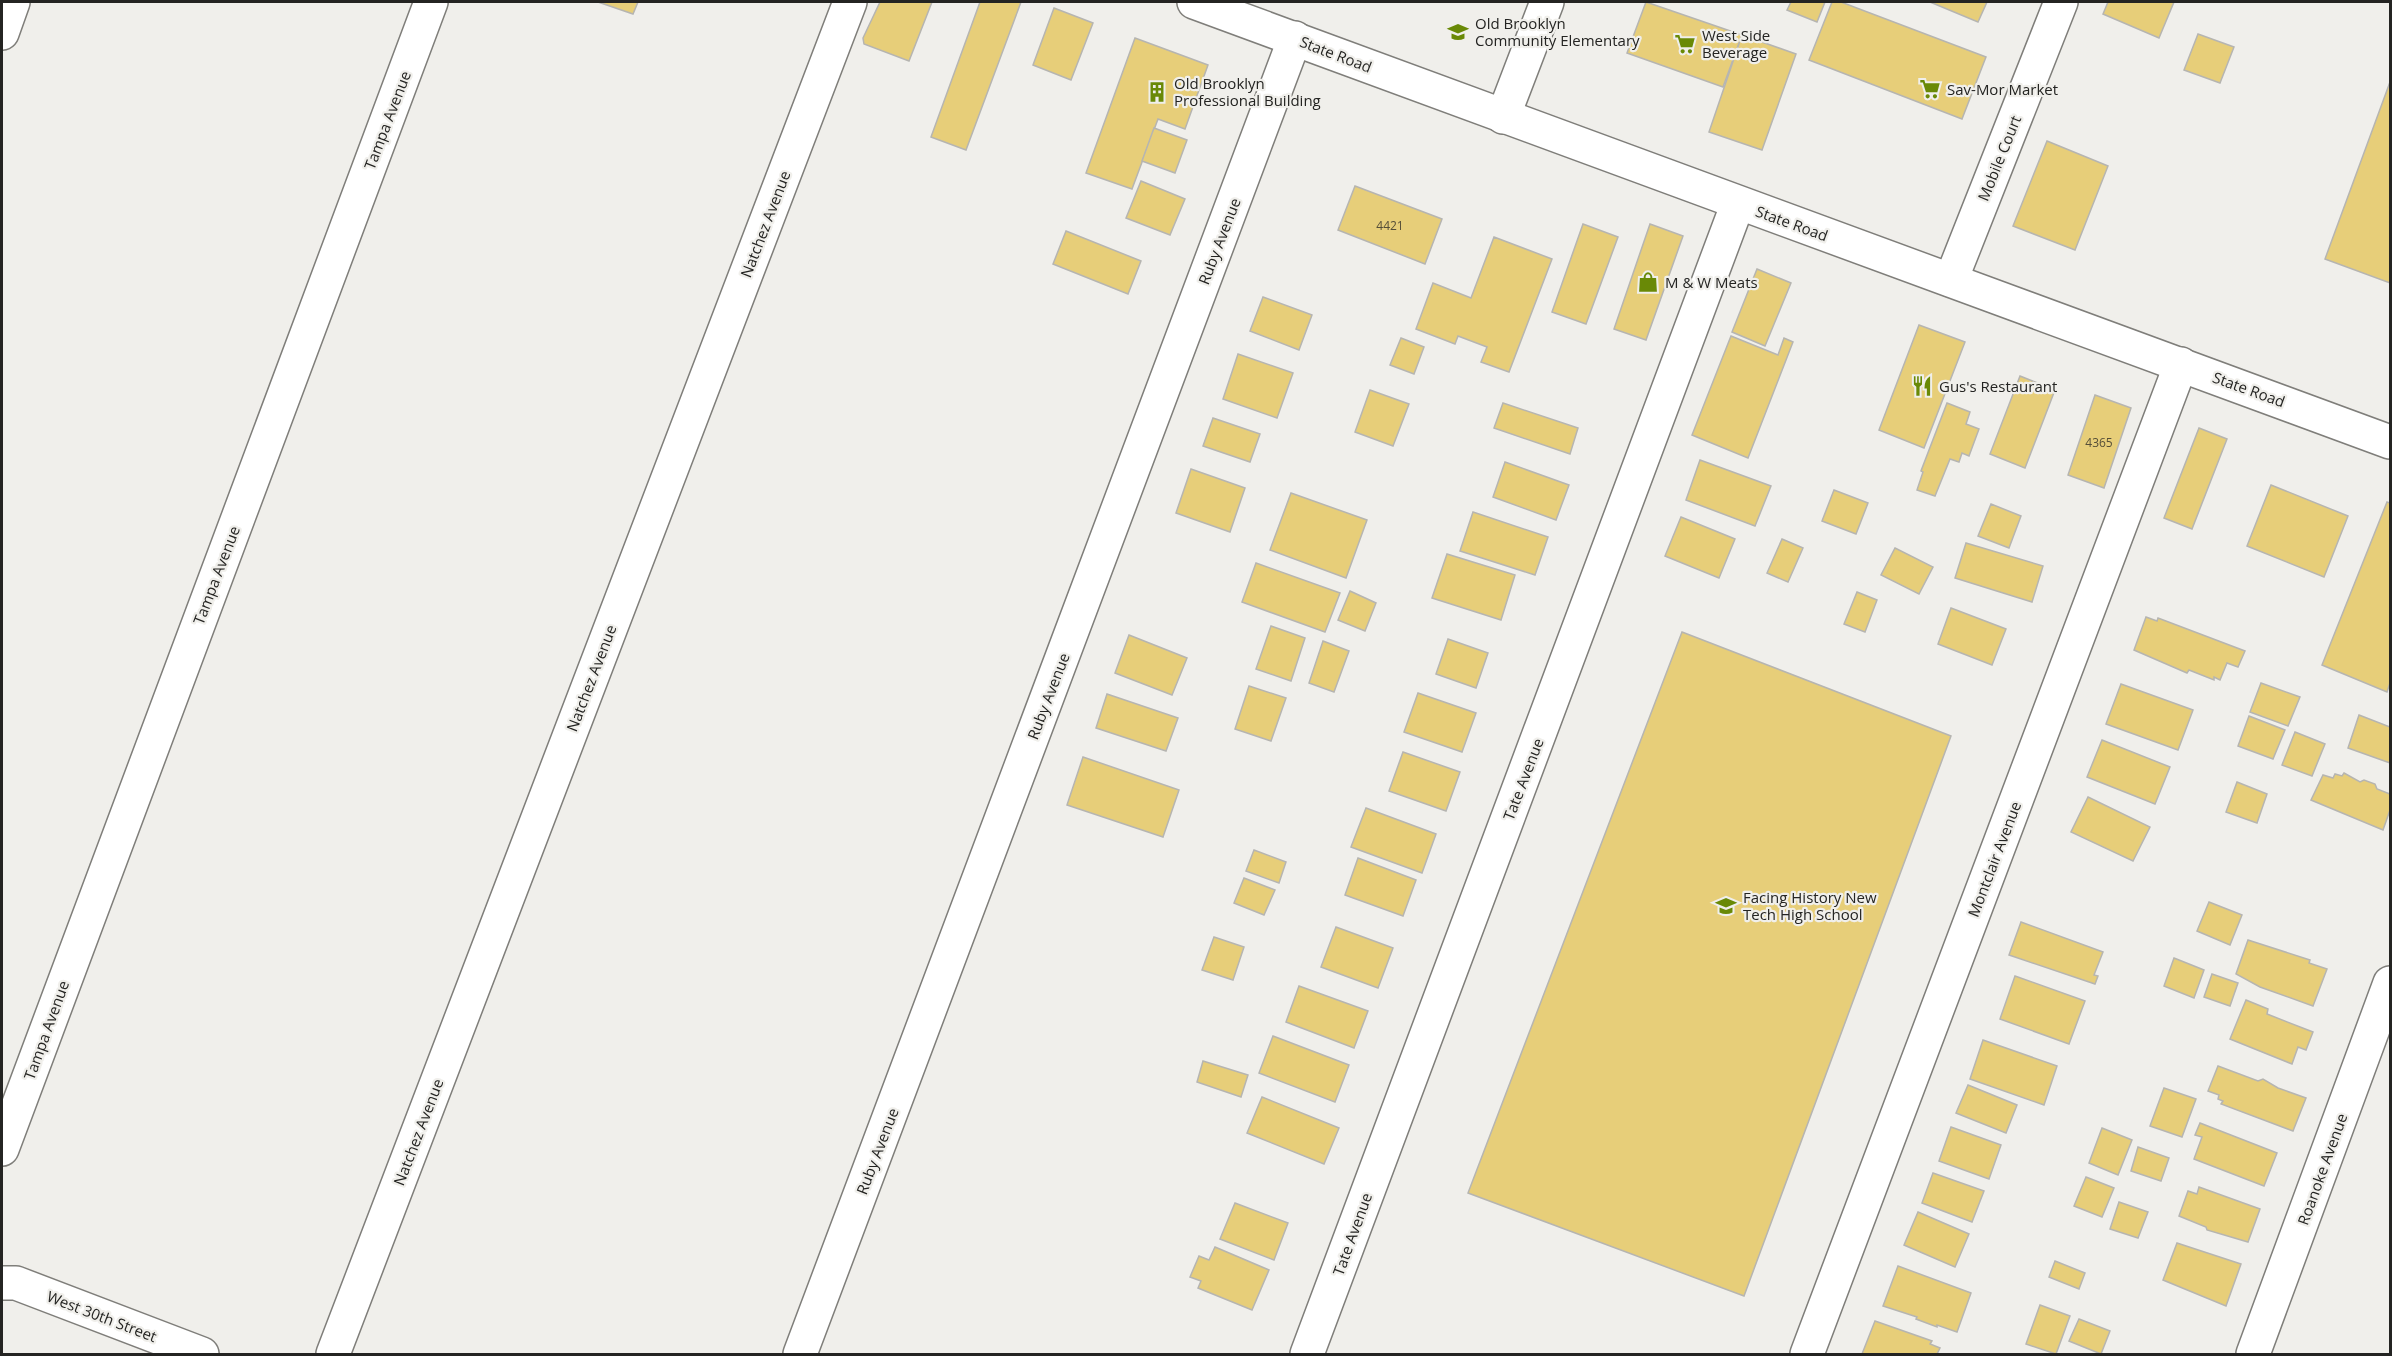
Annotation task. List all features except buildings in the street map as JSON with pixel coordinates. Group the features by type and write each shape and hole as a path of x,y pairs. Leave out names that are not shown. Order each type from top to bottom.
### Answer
{"street":[{"path":"2,33 13,2"},
{"name":"Tampa Avenue","path":"2,1149 431,2"},
{"name":"Natchez Avenue","path":"333,1354 850,2"},
{"name":"State Road","path":"1194,2 2391,441"},
{"path":"1503,117 1547,2"},
{"name":"Mobile Court","path":"1951,280 2061,2"},
{"name":"Ruby Avenue","path":"800,1354 1295,38"},
{"name":"Tate Avenue","path":"1307,1354 1738,203"},
{"name":"Montclair Avenue","path":"1807,1354 2181,364"},
{"name":"Roanoke Avenue","path":"2253,1354 2391,983"},
{"name":"West 30th Street","path":"2,1283 16,1283 202,1354"}],"place":[{"name":"Old Brooklyn Community Elementary","path":"1458,32"},
{"name":"West Side Beverage","path":"1685,44"},
{"name":"Sav-Mor Market","path":"1930,89"},
{"name":"Old Brooklyn Professional Building","path":"1157,92"},
{"name":"M & W Meats","path":"1648,282"},
{"name":"Gus's Restaurant","path":"1922,386"},
{"name":"Facing History New Tech High School","path":"1726,906"}]}
